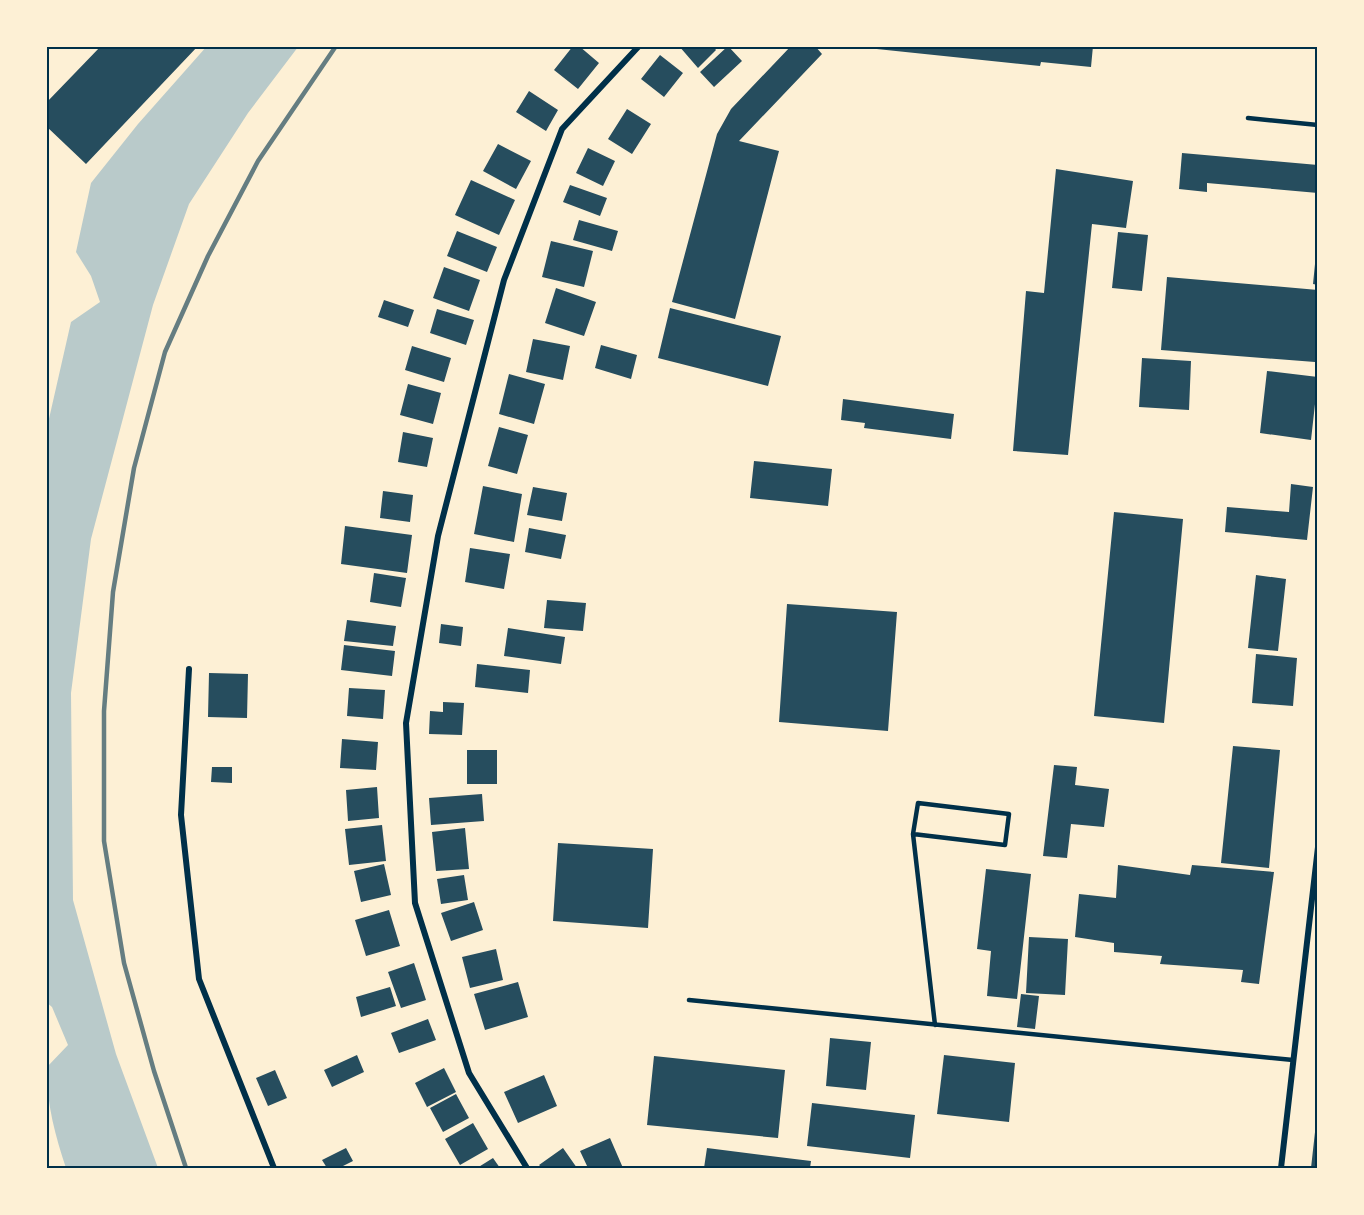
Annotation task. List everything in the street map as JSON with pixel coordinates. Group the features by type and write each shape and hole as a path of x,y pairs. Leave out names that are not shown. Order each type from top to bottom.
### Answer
{"street":[{"path":"527,1168 469,1073 415,903 406,723 438,536 504,280 562,129 639,46"},
{"path":"189,669 180,815 199,979 274,1168"},
{"path":"1281,1168 1317,847"}],"lane":[{"path":"1248,118 1317,125"},
{"path":"913,834 1005,845 1009,814 918,802 913,834 935,1025"},
{"path":"689,1000 1293,1060"}],"shaded area":[{"path":"207,46 298,47 248,113 189,204 153,305 91,539 71,693 73,900 116,1054 158,1168 66,1168 52,1118 47,1080 47,1067 68,1045 52,1007 46,1002 46,432 71,322 100,302 91,276 76,252 91,183 138,124"}],"building":[{"path":"101,46 198,46 86,164 46,126 46,103"},
{"path":"573,46 579,46 599,63 578,89 554,70"},
{"path":"679,46 713,46 716,50 698,68"},
{"path":"728,46 742,61 714,87 700,72"},
{"path":"791,46 815,46 822,54 739,141 779,151 735,319 672,302 717,134 731,109"},
{"path":"848,46 1093,46 1091,67 1041,62 1040,66"},
{"path":"660,55 683,73 664,97 641,79"},
{"path":"529,91 558,110 546,131 516,112"},
{"path":"627,109 651,124 632,154 608,139"},
{"path":"498,144 531,161 516,189 483,171"},
{"path":"588,148 615,161 603,186 576,173"},
{"path":"1182,153 1318,165 1318,193 1207,183 1207,192 1179,189"},
{"path":"1056,169 1133,181 1126,228 1092,224 1068,455 1013,451 1026,291 1044,293"},
{"path":"471,180 515,200 499,235 455,215"},
{"path":"570,185 607,198 600,216 563,202"},
{"path":"579,220 618,231 612,251 573,240"},
{"path":"457,231 497,247 487,272 447,256"},
{"path":"1118,232 1148,235 1142,291 1112,288"},
{"path":"551,241 593,251 584,287 542,277"},
{"path":"1316,254 1318,254 1318,285 1313,284"},
{"path":"444,267 480,280 469,311 433,298"},
{"path":"1167,277 1318,290 1315,362 1161,350"},
{"path":"556,288 596,302 584,336 545,323"},
{"path":"384,300 414,310 408,327 378,317"},
{"path":"670,308 781,336 768,386 658,358"},
{"path":"437,309 474,320 466,345 430,333"},
{"path":"533,339 570,346 563,380 526,372"},
{"path":"601,345 637,355 631,379 595,368"},
{"path":"412,346 451,358 444,382 405,370"},
{"path":"1142,358 1191,361 1189,410 1139,407"},
{"path":"1267,371 1318,377 1311,440 1260,433"},
{"path":"509,374 545,384 534,424 499,414"},
{"path":"408,384 441,393 433,424 400,415"},
{"path":"843,399 954,414 951,439 864,428 865,423 841,420"},
{"path":"499,427 528,435 517,474 488,466"},
{"path":"403,432 433,438 427,467 398,462"},
{"path":"754,461 832,469 828,506 750,498"},
{"path":"1291,484 1313,487 1307,540 1225,532 1227,507 1289,512"},
{"path":"483,486 522,494 514,542 474,534"},
{"path":"533,487 567,493 562,521 527,515"},
{"path":"383,491 413,495 410,522 380,518"},
{"path":"1114,512 1183,519 1164,723 1094,716"},
{"path":"345,526 412,535 407,573 341,564"},
{"path":"529,528 566,535 561,559 525,552"},
{"path":"470,548 510,554 504,589 465,582"},
{"path":"374,573 406,578 401,607 370,602"},
{"path":"1256,575 1286,579 1278,651 1248,648"},
{"path":"547,600 586,603 583,631 544,628"},
{"path":"787,604 897,612 888,731 779,722"},
{"path":"347,620 396,626 393,646 344,641"},
{"path":"441,624 463,627 461,646 439,643"},
{"path":"508,628 565,637 561,664 504,656"},
{"path":"344,645 395,651 392,676 341,670"},
{"path":"1256,654 1297,658 1293,706 1252,703"},
{"path":"477,664 530,670 528,693 475,687"},
{"path":"209,673 248,674 247,718 208,717"},
{"path":"349,688 385,690 383,719 347,716"},
{"path":"443,702 464,703 462,735 429,734 430,711 443,712"},
{"path":"342,739 378,742 376,770 340,768"},
{"path":"1233,746 1280,750 1269,868 1221,863"},
{"path":"467,750 497,750 497,784 467,784"},
{"path":"1054,765 1077,767 1075,785 1109,789 1104,827 1071,824 1067,858 1043,856"},
{"path":"212,767 232,767 232,783 211,782"},
{"path":"377,787 379,818 348,821 346,790"},
{"path":"482,794 484,821 431,825 429,798"},
{"path":"382,825 386,861 349,865 345,829"},
{"path":"465,828 469,869 436,871 432,832"},
{"path":"558,843 653,849 648,928 553,921"},
{"path":"384,864 391,895 361,902 354,871"},
{"path":"1118,865 1190,875 1192,865 1274,872 1259,984 1241,982 1243,970 1160,964 1162,956 1114,952 1114,943 1075,937 1079,894 1116,898"},
{"path":"986,869 1031,874 1017,999 987,996 991,951 977,949"},
{"path":"464,875 468,900 441,904 437,879"},
{"path":"474,902 483,930 451,941 441,913"},
{"path":"389,910 400,946 366,956 355,920"},
{"path":"1029,937 1068,939 1065,995 1026,993"},
{"path":"496,949 503,980 470,988 462,957"},
{"path":"414,963 426,1000 401,1008 388,972"},
{"path":"518,982 528,1017 485,1030 474,994"},
{"path":"390,987 396,1006 361,1017 356,997"},
{"path":"1021,994 1039,996 1035,1029 1017,1027"},
{"path":"428,1019 436,1040 399,1053 391,1033"},
{"path":"830,1038 871,1042 866,1090 826,1086"},
{"path":"357,1055 364,1072 332,1087 324,1070"},
{"path":"944,1055 1015,1063 1009,1122 937,1114"},
{"path":"654,1056 785,1070 778,1138 647,1125"},
{"path":"444,1068 456,1092 427,1107 415,1083"},
{"path":"275,1070 287,1098 268,1106 256,1078"},
{"path":"544,1075 557,1106 518,1123 504,1092"},
{"path":"456,1094 469,1118 443,1132 430,1108"},
{"path":"812,1103 915,1115 910,1158 807,1146"},
{"path":"473,1123 488,1149 460,1165 445,1139"},
{"path":"1316,1123 1318,1168 1311,1168"},
{"path":"610,1138 623,1168 588,1168 580,1151"},
{"path":"346,1148 353,1161 339,1168 327,1168 322,1160"},
{"path":"563,1148 577,1168 542,1168 539,1165"},
{"path":"707,1148 811,1161 810,1168 704,1168"},
{"path":"493,1158 500,1168 477,1168"}],"railway":[{"path":"186,1168 154,1071 124,963 104,841 104,711 113,592 134,468 165,352 208,256 258,161 336,46"}]}
